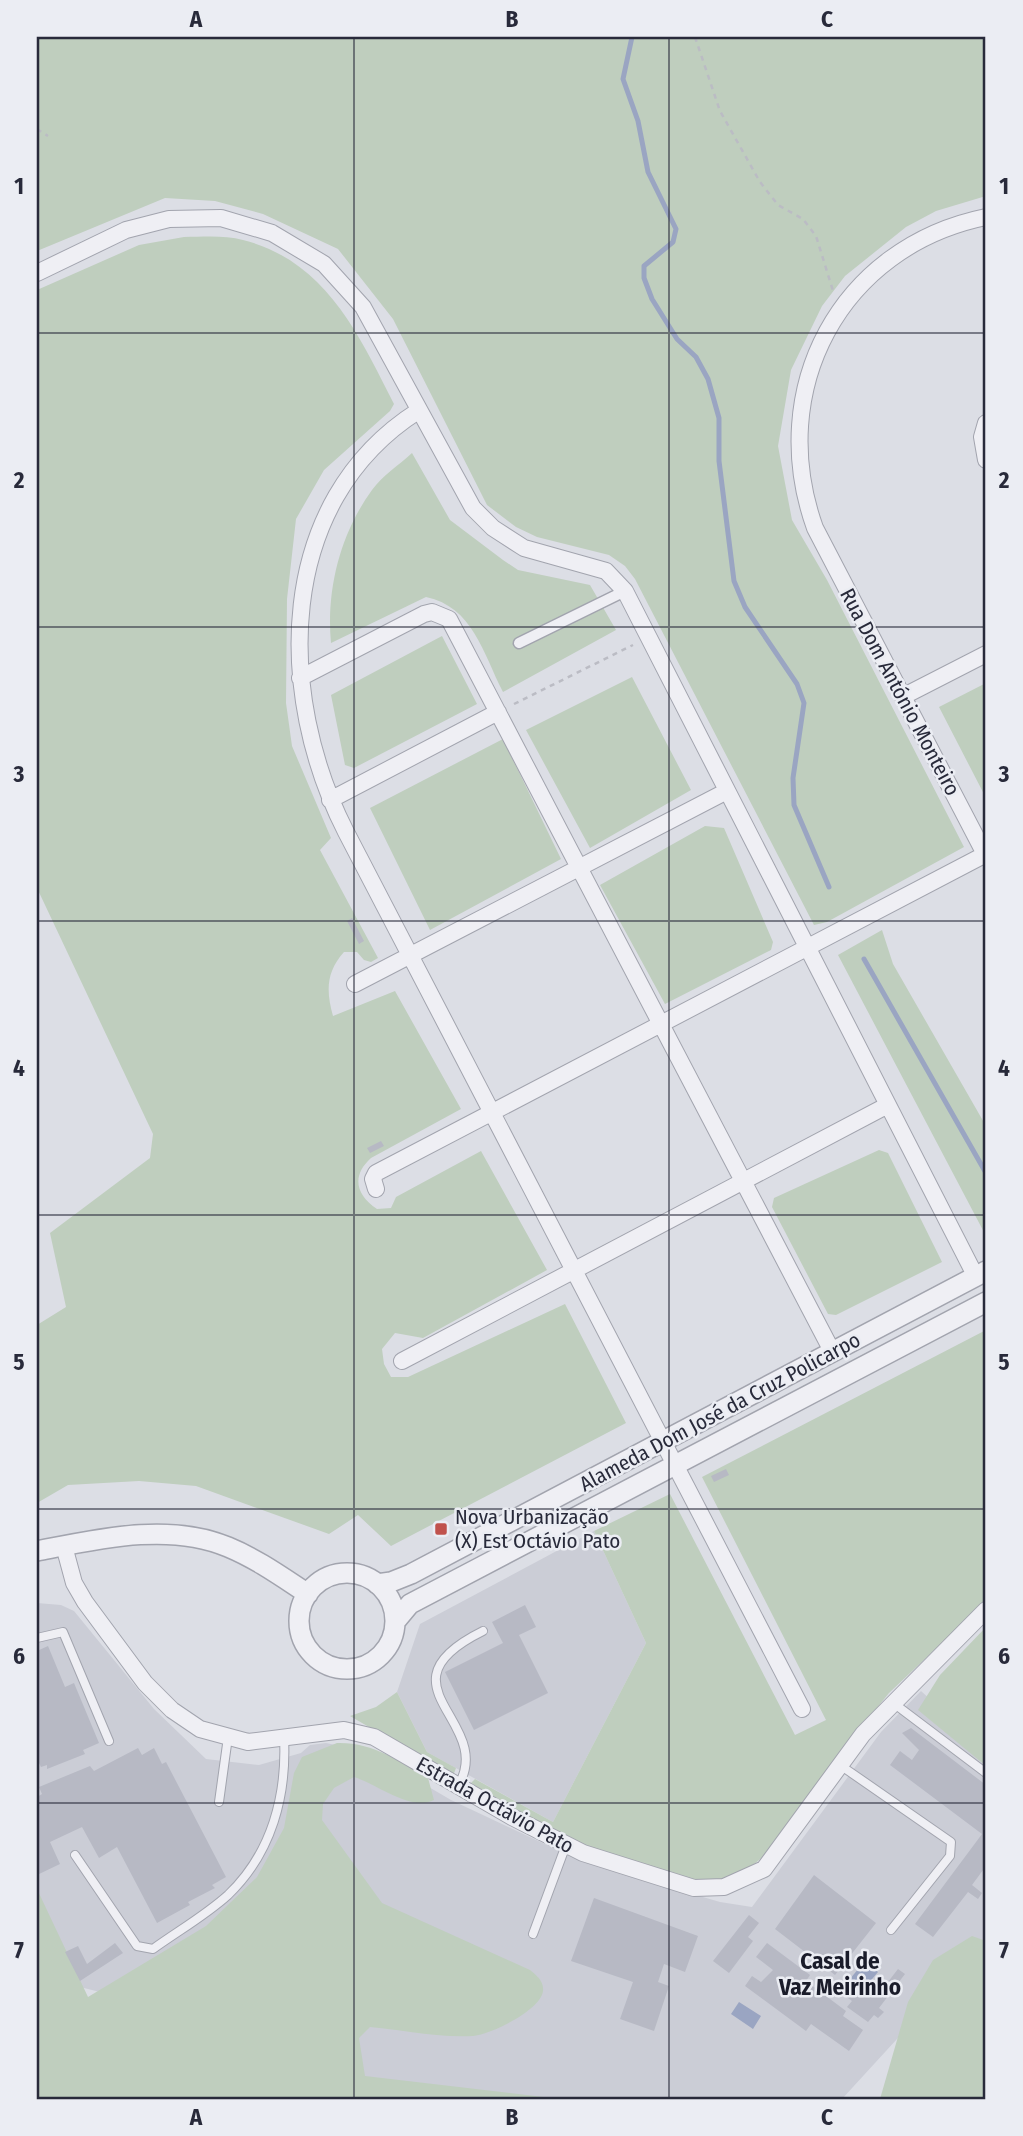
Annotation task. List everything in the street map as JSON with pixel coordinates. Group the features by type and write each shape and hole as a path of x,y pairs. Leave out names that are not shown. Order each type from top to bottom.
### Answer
{"street":[{"name":"Rua Dom António Monteiro","path":"986,217 949,226 898,252 864,280 841,309 812,362 799,425 803,493 815,528 986,855"},
{"path":"37,273 126,230 169,219 221,218 272,233 324,264 363,307 473,508 493,528 524,548 606,571 625,591 888,1105 981,1274"},
{"path":"418,411 394,426 368,452 334,497 319,528 303,596 300,678 312,743 330,800 490,1113 802,1709"},
{"path":"986,423 982,437 986,460"},
{"path":"519,643 625,591"},
{"path":"300,678 414,618 432,612 449,619 833,1353"},
{"path":"904,696 986,654"},
{"path":"330,800 498,712"},
{"path":"355,984 412,957 727,791"},
{"path":"376,1189 373,1179 376,1173 986,855"},
{"path":"402,1361 888,1105"},
{"name":"Alameda Dom José da Cruz Policarpo","path":"377,1584 411,1574 981,1274"},
{"name":"Alameda Dom José da Cruz Policarpo","path":"395,1622 410,1604 676,1467 986,1302"},
{"path":"37,1551 152,1534 193,1537 226,1546 255,1560 307,1594"},
{"name":"Estrada Octávio Pato","path":"64,1546 74,1583 85,1602 145,1683 172,1710 200,1729 248,1742 344,1731 374,1737 566,1846 694,1888 724,1888 764,1869 840,1765 892,1702 986,1609"},
{"path":"346,1573 357,1574 377,1584 391,1602 395,1622 385,1650 370,1663 351,1669 330,1665 312,1653 302,1635 300,1614 307,1594 324,1578 346,1573"}],"lane":[{"path":"458,1786 466,1774 468,1754 438,1694 436,1679 439,1665 447,1652 483,1631"},
{"path":"37,1638 64,1632 109,1741"},
{"path":"892,1702 986,1773"},
{"path":"219,1802 228,1737"},
{"path":"75,1854 137,1946 153,1949 227,1896 261,1853 281,1798 286,1769 284,1737"},
{"path":"840,1765 951,1842 950,1856 891,1930"},
{"path":"533,1934 566,1846"}],"path":[{"path":"695,37 720,111 760,182 778,205 803,219 816,236 829,285 841,309"},
{"path":"37,129 48,136"},
{"path":"498,712 648,637"}],"shaded area":[{"path":"594,1531 646,1643 553,1822 427,1752 397,1692 420,1624"},
{"path":"37,1603 61,1605 74,1611 154,1709 206,1759 259,1765 301,1753 310,1745 326,1743 369,1752 451,1800 583,1862 720,1902 752,1907 881,1732 921,1691 986,1750 986,1974 963,1967 842,2099 493,2099 358,2082 252,1926 112,1995 76,1986 37,1905"}],"green space":[{"path":"37,37 986,37 986,196 936,211 906,227 845,276 822,306 791,370 778,446 792,520 827,580 964,847 827,922 814,925 635,579 625,566 609,555 537,537 516,527 487,505 393,319 338,249 263,214 215,201 165,198 37,251"},
{"path":"184,237 236,238 272,250 297,265 337,304 353,327 394,404 390,411 324,470 296,519 287,599 286,703 292,746 331,838 320,850 378,958 371,962 364,960 357,952 344,952 338,959 329,982 333,1016 395,991 461,1109 371,1158 361,1172 359,1185 364,1198 370,1204 377,1209 391,1208 396,1197 481,1151 547,1270 423,1338 395,1333 382,1349 384,1364 391,1377 408,1377 565,1304 626,1423 391,1546 358,1515 329,1534 196,1486 139,1481 68,1485 37,1503 37,1325 66,1307 50,1233 150,1158 153,1134 37,888 37,290 139,245"},
{"path":"412,453 450,520 518,570 590,585 616,630 503,692 482,647 466,621 442,602 426,597 331,643 333,583 351,525 376,485"},
{"path":"442,636 477,704 354,768 345,765 331,695"},
{"path":"632,677 691,790 590,848 526,730"},
{"path":"986,683 986,798 939,707"},
{"path":"503,739 561,859 430,930 370,808"},
{"path":"705,826 724,828 773,942 771,950 665,1004 600,885"},
{"path":"882,930 893,964 986,1126 986,1236 838,955"},
{"path":"879,1150 888,1153 942,1262 836,1315 828,1314 772,1207 774,1198"},
{"path":"986,1330 986,1601 889,1693 838,1756 765,1855 752,1866 705,1884 605,1854 562,1836 471,1783 475,1779 553,1822 646,1643 594,1531 670,1494 795,1735 826,1720 702,1477"},
{"path":"986,1627 986,1766 918,1710 940,1675"},
{"path":"397,1692 427,1752 456,1768 453,1776 350,1716 376,1707"},
{"path":"337,1743 374,1749 428,1778 434,1800 425,1803 394,1796 354,1777 334,1788 323,1804 322,1820 382,1903 530,1970 540,1979 543,1987 534,2006 514,2020 481,2035 448,2036 370,2027 359,2038 365,2076 560,2099 37,2099 37,1889 88,1997 206,1926 257,1877 284,1828 294,1773 302,1757"},
{"path":"972,1936 986,1941 986,2099 880,2099 908,2002 933,1960"}],"water":[{"path":"865,1961 878,1972 862,1991 849,1980"},
{"path":"739,2002 761,2016 753,2029 731,2014"}],"building":[{"path":"352,918 364,941 359,944 347,921"},
{"path":"381,1141 384,1146 370,1153 367,1148"},
{"path":"726,1469 729,1475 714,1482 711,1476"},
{"path":"525,1605 536,1627 519,1635 548,1693 474,1730 445,1672 503,1643 492,1622"},
{"path":"48,1646 65,1687 74,1683 99,1743 83,1750 85,1754 47,1769 47,1765 41,1767 37,1764 37,1651"},
{"path":"911,1728 986,1785 986,1866 972,1885 982,1893 978,1899 968,1892 933,1937 915,1924 982,1834 890,1765 900,1751 912,1760 919,1750 902,1733"},
{"path":"138,1748 142,1755 154,1748 162,1764 166,1762 226,1877 212,1885 215,1888 188,1902 190,1905 157,1923 117,1847 99,1858 82,1827 50,1842 60,1864 37,1875 37,1797 42,1794 39,1787 90,1766 94,1771"},
{"path":"814,1875 876,1923 835,1975 775,1929"},
{"path":"594,1898 698,1936 685,1972 664,1964 658,1982 669,1986 654,2031 620,2019 633,1982 571,1961"},
{"path":"749,1915 759,1923 748,1937 753,1941 729,1973 713,1961"},
{"path":"115,1943 123,1953 80,1981 65,1952 78,1946 87,1964"},
{"path":"767,1943 810,1975 806,1981 846,2011 843,2016 863,2030 849,2051 811,2024 806,2031 745,1986 752,1976 761,1982 773,1970 756,1957"},
{"path":"898,1969 905,1974 879,2008 884,2012 878,2018 874,2015 868,2022 847,2007 852,2001 832,1986 838,1979 860,1997 871,1983 881,1991"}],"waterway":[{"path":"632,37 623,79 638,121 648,172 676,229 673,242 644,266 644,278 652,299 677,339 696,357 708,379 719,418 719,461 734,581 745,607 797,684 804,703 793,778 794,805 829,887"},
{"path":"864,959 986,1173"}],"place":[{"name":"Nova Urbanização (X) Est Octávio Pato","path":"441,1529"}],"district":[{"name":"Casal de Vaz Meirinho","path":"840,1974"}]}
